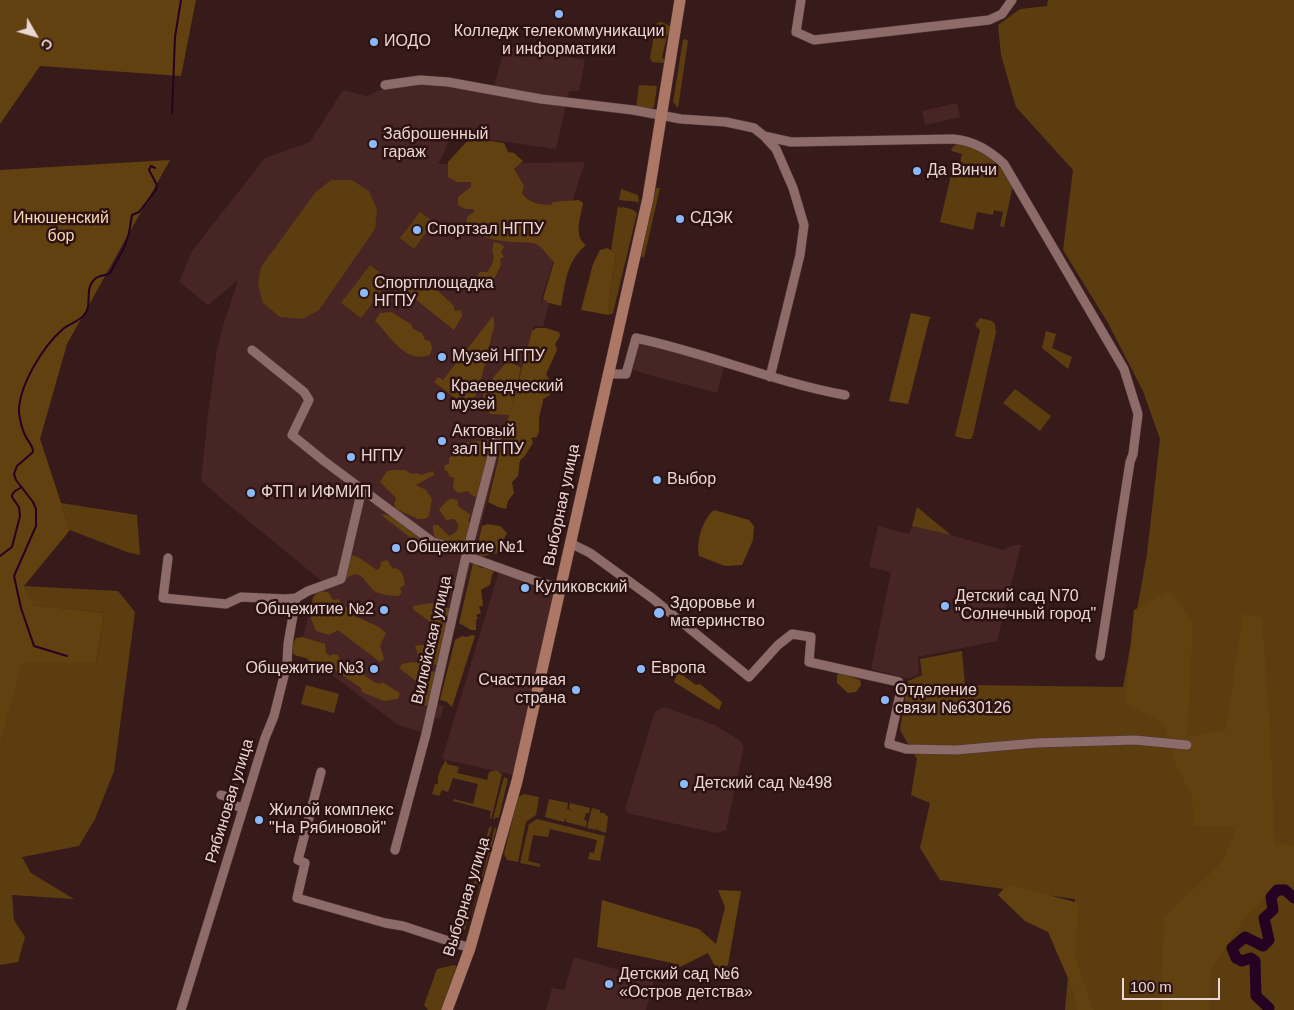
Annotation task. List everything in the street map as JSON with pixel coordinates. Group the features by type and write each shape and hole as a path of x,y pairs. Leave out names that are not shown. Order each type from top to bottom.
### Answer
{"main road":[{"name":"Выборная улица","path":"447,1010 470,948 517,781 648,198 680,0"}],"street":[{"path":"802,0 796,32 814,40 989,20 1002,14 1012,0"},
{"path":"384,85 420,80 448,82 541,99 633,110 681,119 745,125 754,128 764,136 781,158 793,188 804,225 800,255 770,377"},
{"path":"764,136 791,142 959,139 981,147 996,157 1008,170 1124,369 1138,414 1134,454 1130,462 1100,656"},
{"path":"609,374 626,374 636,338 725,362 770,377 845,396"},
{"path":"252,350 304,392 309,400 292,436 433,542 536,582 561,588"},
{"name":"Вилюйская улица","path":"395,850 426,734 467,554 497,437"},
{"path":"168,558 164,598 226,604 241,597 296,598 308,591 340,579 362,489"},
{"path":"570,543 590,553 652,598 749,677 778,645 792,634 811,637 809,662 899,682 901,690 889,744 906,749 956,750 1036,743 1135,740 1187,745"},
{"name":"Рябиновая улица","path":"181,1010 274,716 287,664 288,644 296,598"},
{"path":"320,772 298,860 305,863 298,898 403,926 470,948"},
{"path":"221,794 234,793 230,804 244,808"}],"shaded area":[{"path":"1048,0 1294,0 1294,1010 1065,1010 1075,899 940,880 920,848 930,803 911,795 917,759 900,730 908,681 922,675 920,659 962,651 965,685 1123,687 1147,554 1160,439 1143,391 1108,323 1063,250 1073,170 1016,107 1001,55 998,25 1020,9 1047,6"},
{"path":"659,22 672,27 667,35 662,57 666,61 664,63 652,62 650,58 656,24"},
{"path":"683,40 688,41 678,108 673,102"},
{"name":"НГПУ","path":"505,46 585,60 579,91 569,91 556,149 451,134 438,164 585,162 541,300 549,302 543,327 534,326 504,434 436,704 444,706 440,719 433,717 429,734 398,725 299,650 315,594 323,582 201,480 217,349 238,280 208,305 179,282 192,251 265,158 310,142 343,90 367,96 398,82 420,80 493,90"},
{"path":"639,85 657,86 654,107 652,109 636,108"},
{"path":"957,103 960,117 925,125 922,111"},
{"path":"956,144 982,152 990,157 1013,185 1004,227 1000,226 1003,212 994,210 993,215 977,212 973,230 940,222 954,162 960,162 962,154 952,151 951,149"},
{"path":"331,180 352,180 369,191 377,210 375,229 319,310 302,319 280,317 263,303 258,285 261,267 315,193"},
{"path":"656,188 660,188 644,258 641,256"},
{"path":"621,189 638,195 639,202 619,200"},
{"path":"618,206 620,209 622,207 631,209 637,213 613,313 609,315 616,253 611,250"},
{"name":"Спортзал НГПУ","path":"420,212 434,222 414,249 400,238"},
{"name":"Спортплощадка НГПУ","path":"370,265 390,280 361,318 341,303"},
{"path":"980,318 992,321 995,324 996,332 973,435 971,439 965,439 955,436 980,330 975,325"},
{"path":"1046,331 1056,334 1052,348 1072,357 1068,369 1042,348"},
{"path":"636,338 725,362 717,393 628,369"},
{"path":"1015,389 1051,416 1040,431 1003,403"},
{"path":"61,503 137,515 140,555 127,552 70,530"},
{"path":"917,507 951,535 912,526"},
{"name":"Детский сад N70 \"Солнечный город\"","path":"878,526 909,534 912,526 1003,550 1014,545 1021,545 997,641 918,657 919,674 908,679 871,669 891,572 869,567"},
{"path":"500,568 561,588 518,776 442,759"},
{"path":"24,586 118,591 135,612 114,771 95,819 79,846 22,857 31,873 74,899 12,895 14,920 25,937 18,962 0,965 0,747 20,663 96,663 104,613 32,605"},
{"path":"306,685 339,694 334,713 301,704"},
{"name":"Детский сад №498","path":"664,707 715,725 739,740 744,746 726,830 716,833 627,813 625,809 655,711"},
{"path":"446,760 447,764 459,767 457,773 487,780 489,772 496,770 502,774 491,820 491,811 453,801 454,799 473,804 478,784 453,778 448,792 442,790 439,796 432,794 435,784 438,784 440,772"},
{"path":"504,777 508,779 499,817 493,819"},
{"path":"524,794 539,797 536,815 526,822 518,862 507,860 504,854 518,797"},
{"path":"549,799 568,803 567,809 572,811 569,808 570,803 590,808 584,820 587,821 586,827 566,822 566,818 564,822 545,817"},
{"path":"592,808 600,810 600,813 604,813 608,817 606,833 597,830 598,827 596,830 587,828"},
{"path":"537,819 605,836 600,861 588,859 590,852 594,853 597,840 550,829 548,837 533,835 528,861 540,864 540,867 520,863 529,824"},
{"path":"492,826 465,930 461,930 489,828"},
{"path":"495,827 496,830 467,933"},
{"name":"Детский сад №6 «Остров детства»","path":"574,957 654,980 646,1010 546,1010 552,988 564,990"},
{"path":"454,965 460,968 443,1010 428,1010 424,1005 437,969"}],"green space":[{"path":"0,0 196,0 181,76 40,66 0,124"},
{"path":"470,138 504,143 508,152 514,153 523,161 514,169 524,186 522,193 531,201 538,204 551,205 553,202 579,200 583,203 579,231 582,241 586,245 574,258 568,272 561,306 549,303 543,299 554,262 540,246 534,243 487,238 478,234 466,221 468,216 474,212 473,209 465,209 458,205 458,197 471,187 471,182 457,182 448,177 448,162"},
{"name":"Инюшенский бор","path":"170,160 67,344 40,439 70,530 24,586 33,605 104,613 96,663 21,663 0,747 0,170"},
{"path":"494,242 504,247 501,252 504,257 500,259 501,265 492,283 484,281 477,276 480,272 487,272 492,265"},
{"path":"607,248 616,253 609,315 581,310 593,264 600,250"},
{"path":"415,285 437,290 453,305 455,311 461,310 462,316 454,330 405,291"},
{"path":"391,312 411,324 413,329 422,333 425,340 430,341 432,348 430,355 421,357 405,352 375,321 380,313"},
{"path":"911,313 930,317 908,404 889,401"},
{"path":"493,316 494,327 485,365 470,409 434,382 438,377 443,380"},
{"path":"536,328 546,328 559,332 560,336 555,344 557,350 546,374 551,383 548,388 550,395 543,399 538,435 531,438 533,443 520,460 518,476 512,482 514,493 508,501 506,509 488,502 509,415 490,414 483,400 486,388 490,382 505,364 512,363 521,368 510,413 532,331"},
{"path":"494,441 478,497 473,496 468,491 458,493 453,488 454,478 449,476 448,472 444,469 445,465 449,464 449,458 456,453 462,443"},
{"path":"405,470 412,474 421,475 433,471 434,475 416,485 426,490 432,499 429,516 425,519 418,519 396,509 394,504 396,498 380,482 387,471"},
{"path":"449,499 458,501 458,506 471,515 468,520 471,525 469,538 465,543 453,545 441,542 435,537 433,525 438,525 449,536 458,529 457,522 454,519 446,520 439,509"},
{"path":"714,510 749,520 754,526 753,540 742,565 725,566 699,556 698,544 703,525"},
{"path":"382,514 391,516 420,535 421,539 419,542 412,539"},
{"path":"487,524 500,526 507,533 497,553 480,557 475,556 482,526"},
{"path":"351,555 358,557 377,570 380,568 381,562 387,560 393,569 396,568 400,571 405,585 400,588 402,592 399,596 375,592 358,575 354,574 345,580 338,574"},
{"path":"473,563 494,572 490,585 481,590 483,605 479,607 481,613 476,615 478,618 476,620 476,630 471,630 459,623"},
{"path":"320,591 328,592 333,600 338,599 355,616 379,627 386,633 380,646 384,659 380,662 338,630 329,635 316,631 310,616 313,597"},
{"path":"1170,591 1193,623 1187,737 1226,730 1243,613 1262,618 1271,747 1274,844 1294,845 1294,882 1278,885 1243,920 1211,970 1209,1010 1161,1010 1164,918 1224,860 1236,827 1194,826 1192,797 1175,763 1164,723 1125,703 1134,610"},
{"path":"432,603 451,609 450,614 447,616 447,630 440,666 418,660 415,646 433,645 442,631 413,609 413,606"},
{"path":"462,636 475,636 452,707 447,702 440,700 455,640"},
{"path":"302,637 325,644 326,653 330,656 338,655 344,664 376,683 381,684 382,682 400,693 398,699 384,701 362,692 361,688 332,668 317,667 306,658 294,655 292,648 294,642 296,638"},
{"path":"412,662 425,665 429,670 437,673 428,706 420,704 429,691 399,668 402,664"},
{"path":"678,672 696,685 700,684 722,702 719,710 674,682"},
{"path":"841,673 860,680 861,685 856,692 848,693 837,683 837,675"},
{"path":"1008,884 1078,903 1075,957 1093,1010 1077,1010 1074,992 1048,932 1025,921 998,895"},
{"path":"718,890 741,891 728,965 717,970 708,953 680,967 672,963 597,947 602,900 699,929 716,944 725,907"}],"waterway":[{"path":"172,113 175,37 181,0"},
{"path":"67,656 34,646 21,608 14,576 36,526 36,509 14,474 17,466 33,452 21,424 20,403 27,379 40,356 55,336 85,314 92,282 96,278 110,273 124,248 132,215 139,212 156,190 157,185 149,170 151,166 155,168"},
{"path":"0,556 12,547 20,516 19,507 12,495 22,487"},
{"path":"1268,1010 1269,1008 1256,996 1255,961 1251,958 1242,961 1236,958 1232,948 1245,937 1263,946 1269,940 1264,918 1273,910 1271,897 1277,890 1285,890 1294,898"}],"place":[{"name":"Колледж телекоммуникации и информатики","path":"559,14"},
{"name":"ИОДО","path":"374,42"},
{"name":"Заброшенный гараж","path":"373,144"},
{"name":"Да Винчи","path":"917,171"},
{"name":"СДЭК","path":"680,219"},
{"name":"Спортзал НГПУ","path":"417,230"},
{"name":"Спортплощадка НГПУ","path":"364,293"},
{"name":"Музей НГПУ","path":"442,357"},
{"name":"Краеведческий музей","path":"441,396"},
{"name":"Актовый зал НГПУ","path":"442,441"},
{"name":"НГПУ","path":"351,457"},
{"name":"Выбор","path":"657,480"},
{"name":"ФТП и ИФМИП","path":"251,493"},
{"name":"Общежитие №1","path":"396,548"},
{"name":"Куликовский","path":"525,588"},
{"name":"Детский сад N70 \"Солнечный город\"","path":"945,606"},
{"name":"Общежитие №2","path":"384,610"},
{"name":"Здоровье и материнство","path":"659,613"},
{"name":"Общежитие №3","path":"374,669"},
{"name":"Европа","path":"641,669"},
{"name":"Счастливая страна","path":"576,690"},
{"name":"Отделение связи №630126","path":"885,700"},
{"name":"Детский сад №498","path":"684,784"},
{"name":"Жилой комплекс \"На Рябиновой\"","path":"259,820"},
{"name":"Детский сад №6 «Остров детства»","path":"609,984"}]}
